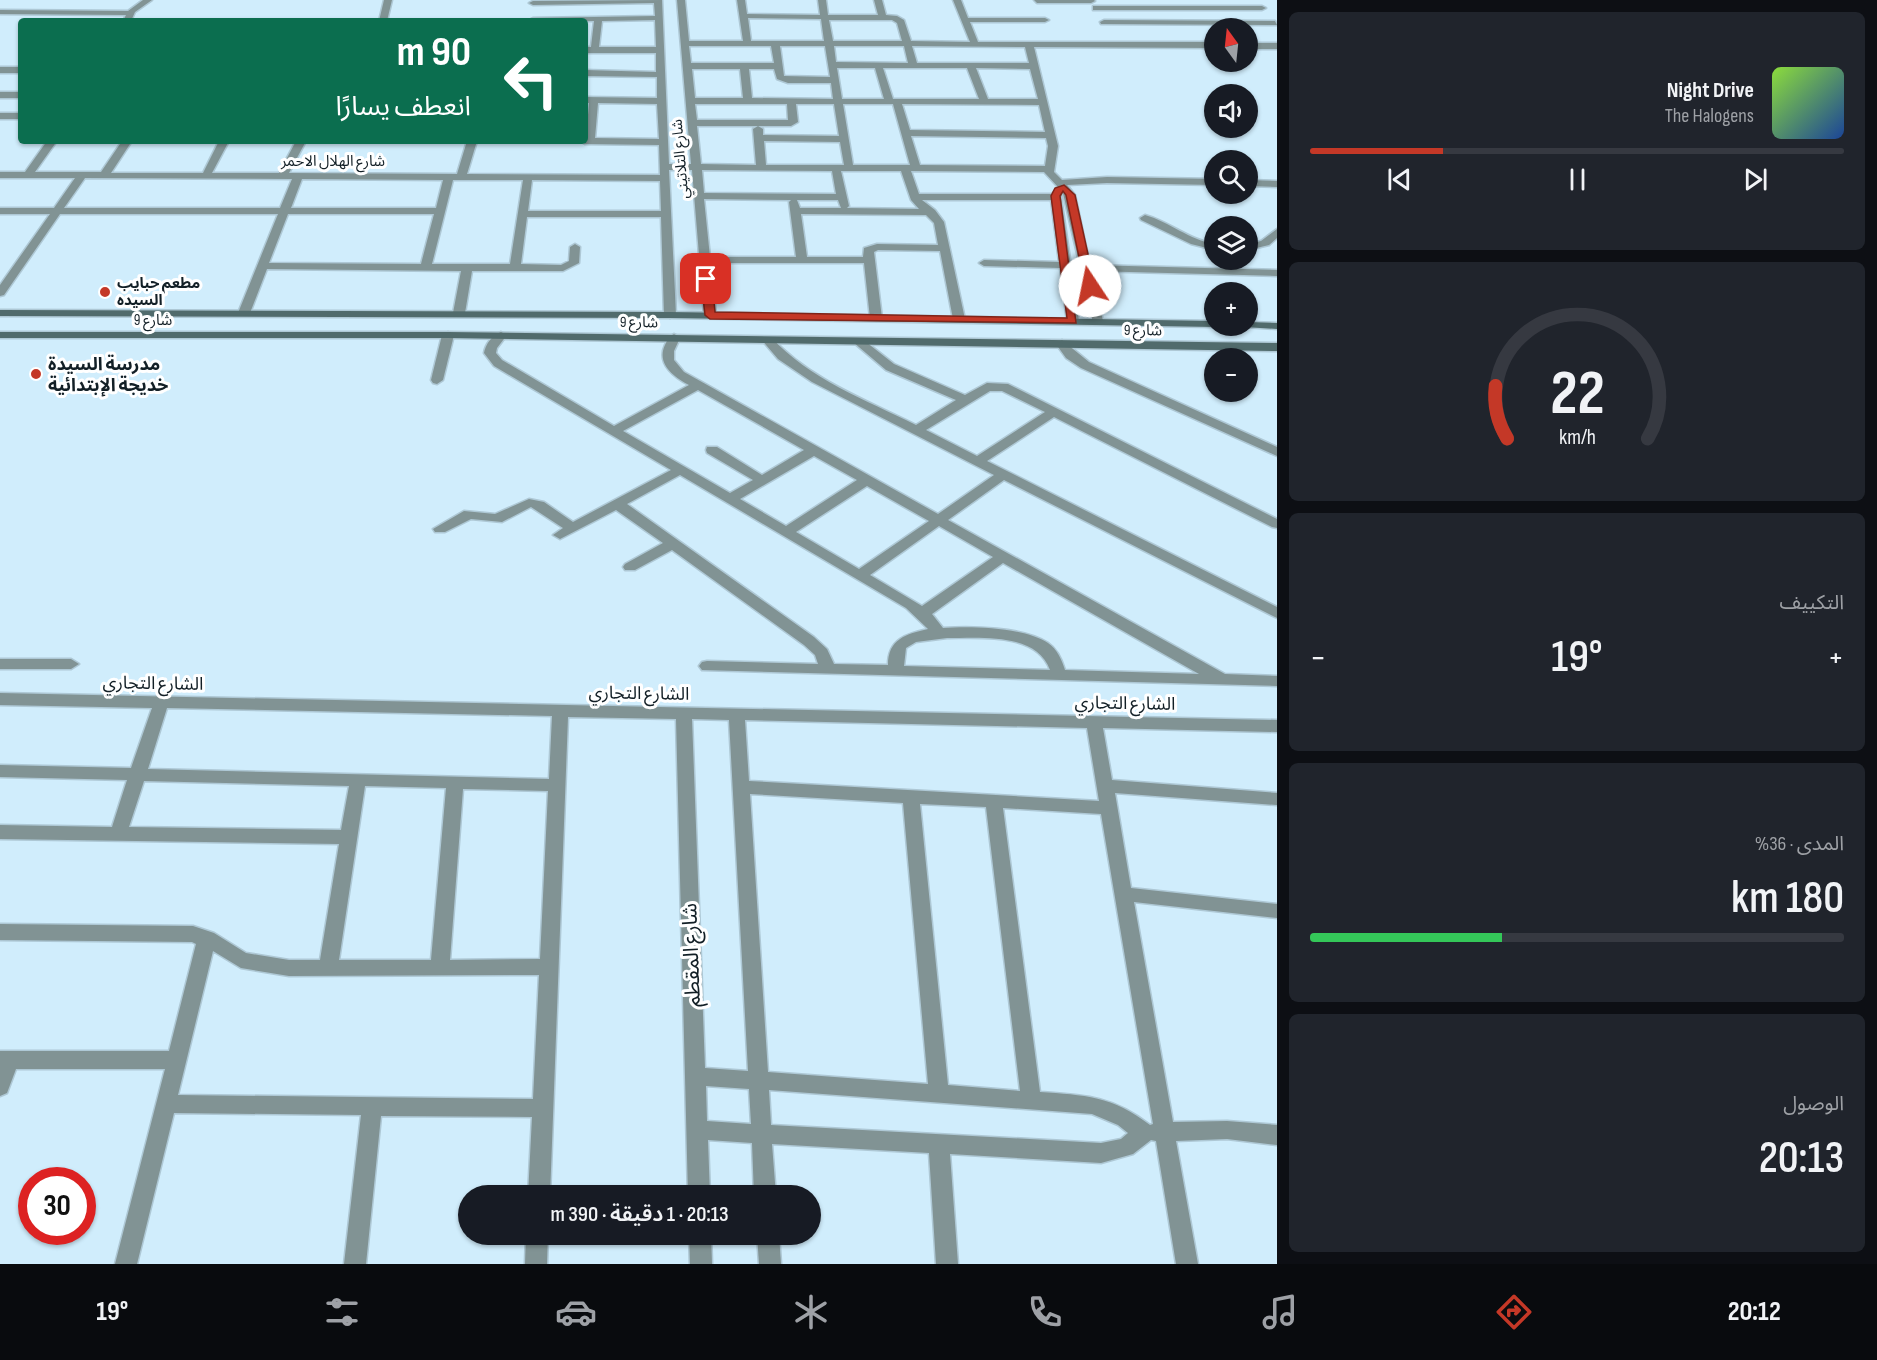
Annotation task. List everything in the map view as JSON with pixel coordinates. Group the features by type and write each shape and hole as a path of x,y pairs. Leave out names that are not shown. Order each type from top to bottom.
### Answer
{"main road":[{"name":"شارع 9","path":"0,314 710,315 1204,324"},
{"path":"1258,325 1277,326"},
{"name":"شارع 9","path":"0,335 501,335 1277,347"}],"street":[{"path":"58,13 69,0"},
{"path":"130,15 130,5 134,0"},
{"path":"0,12 130,15 148,0"},
{"path":"384,18 388,0"},
{"path":"533,18 534,1 658,0"},
{"name":"شارع التلاتيني","path":"658,0 670,315"},
{"name":"شارع التلاتيني","path":"681,0 710,315"},
{"path":"741,0 747,43"},
{"path":"822,0 849,168"},
{"path":"878,0 882,16"},
{"path":"957,0 975,44"},
{"path":"1050,32 1037,0 1262,8"},
{"path":"1255,0 1276,25"},
{"path":"1093,3 1111,33"},
{"path":"1157,4 1169,23"},
{"path":"69,18 73,13"},
{"path":"743,16 882,16 901,22 913,65"},
{"path":"588,19 659,18"},
{"path":"595,50 598,19"},
{"path":"964,20 1050,32 1111,33 1204,44"},
{"path":"1111,33 1169,23 1276,25"},
{"path":"685,43 1029,44 1050,32"},
{"path":"775,44 778,76 785,79 835,80"},
{"path":"924,44 932,65"},
{"path":"1029,44 1053,154 1048,169"},
{"path":"1258,46 1277,46"},
{"path":"588,50 660,50"},
{"path":"832,65 1034,66"},
{"path":"878,65 906,133 915,197 939,222 959,319"},
{"path":"970,65 985,102"},
{"path":"687,66 777,66"},
{"path":"744,66 748,101"},
{"path":"0,70 18,70"},
{"path":"588,73 661,75"},
{"path":"0,95 18,95"},
{"path":"588,127 590,100 662,101"},
{"path":"690,101 1042,102"},
{"path":"692,123 792,123 791,101"},
{"path":"2,119 18,116"},
{"path":"757,123 761,167"},
{"path":"906,133 1050,135"},
{"path":"758,138 844,139"},
{"path":"588,141 664,142"},
{"path":"28,175 50,144"},
{"path":"104,175 124,144"},
{"path":"206,176 222,144"},
{"path":"284,176 300,144"},
{"path":"461,177 471,144"},
{"path":"665,167 1048,169"},
{"path":"836,168 844,211"},
{"path":"1048,169 1070,195 1097,321"},
{"name":"شارع الهلال الاحمر","path":"0,175 665,178"},
{"path":"0,293 82,175"},
{"path":"243,313 298,176"},
{"path":"426,267 449,177"},
{"path":"515,268 528,177"},
{"path":"1061,185 1107,180 1204,182"},
{"path":"1258,183 1277,184"},
{"path":"1061,185 1056,196 1072,321"},
{"path":"699,196 842,197"},
{"path":"793,196 802,260"},
{"path":"915,197 1056,196"},
{"path":"0,211 441,211"},
{"path":"795,211 931,212"},
{"path":"523,214 667,214"},
{"path":"1145,218 1163,224 1186,240 1204,245"},
{"path":"1258,245 1265,243 1277,232"},
{"path":"876,318 867,251 873,247 945,248"},
{"path":"262,266 567,267 574,263 575,248"},
{"path":"705,260 868,260"},
{"path":"984,263 1064,265"},
{"path":"459,313 467,267"},
{"path":"1086,268 1277,273"},
{"path":"437,380 448,335"},
{"path":"501,335 491,347 492,358 923,613 939,633"},
{"path":"674,338 667,356 670,366 699,385 1221,680"},
{"path":"767,339 782,356 803,371 1275,610"},
{"path":"857,340 890,367 966,400"},
{"path":"1062,344 1070,355 1085,365 1274,448"},
{"path":"614,431 699,385"},
{"path":"916,430 987,387 1000,386 1277,524"},
{"path":"978,461 1054,412"},
{"path":"712,450 762,480"},
{"path":"730,499 813,450"},
{"path":"560,535 680,470"},
{"path":"860,575 1004,474"},
{"path":"786,532 867,480"},
{"path":"440,529 468,514 497,519 529,503 539,505 573,528"},
{"path":"617,504 816,647 826,660 828,669"},
{"path":"630,567 672,544"},
{"path":"923,613 1003,556"},
{"path":"896,671 896,654 906,640 924,633 939,633 1009,636 1032,641 1050,653 1059,675"},
{"path":"0,664 71,664"},
{"name":"الشارع التجاري","path":"707,666 1277,681"},
{"name":"الشارع التجاري","path":"0,699 1277,726"},
{"path":"118,834 161,703"},
{"path":"540,1185 560,711"},
{"name":"شارع المقطم","path":"684,714 699,1185"},
{"path":"736,715 764,1185"},
{"path":"1094,722 1124,894 1154,1133 1187,1264"},
{"path":"0,771 558,785"},
{"path":"328,968 358,780"},
{"path":"440,968 455,783"},
{"path":"1105,786 1277,799"},
{"path":"741,787 1109,808"},
{"path":"911,796 939,1094"},
{"path":"994,802 1031,1101"},
{"path":"0,832 349,837"},
{"path":"1124,894 1276,915"},
{"path":"0,932 194,934 226,948 241,960 262,966 549,967"},
{"path":"126,1264 207,938"},
{"path":"0,1087 5,1060 176,1060"},
{"path":"695,1076 1103,1108 1154,1133"},
{"path":"165,1104 543,1108"},
{"path":"355,1264 372,1106"},
{"path":"697,1130 1101,1153 1126,1147 1154,1133 1227,1130 1277,1135"},
{"path":"939,1143 947,1264"},
{"path":"536,1264 537,1245"},
{"path":"700,1245 701,1264"},
{"path":"769,1245 770,1264"}],"place":[{"name":"مطعم حبايب السيده","path":"105,292"},
{"name":"مدرسة السيدة خديجة الإبتدائية","path":"36,374"}],"route":[{"path":"706,279 710,315 1072,321 1056,196 1058,190 1064,188 1070,195 1090,286"}]}
